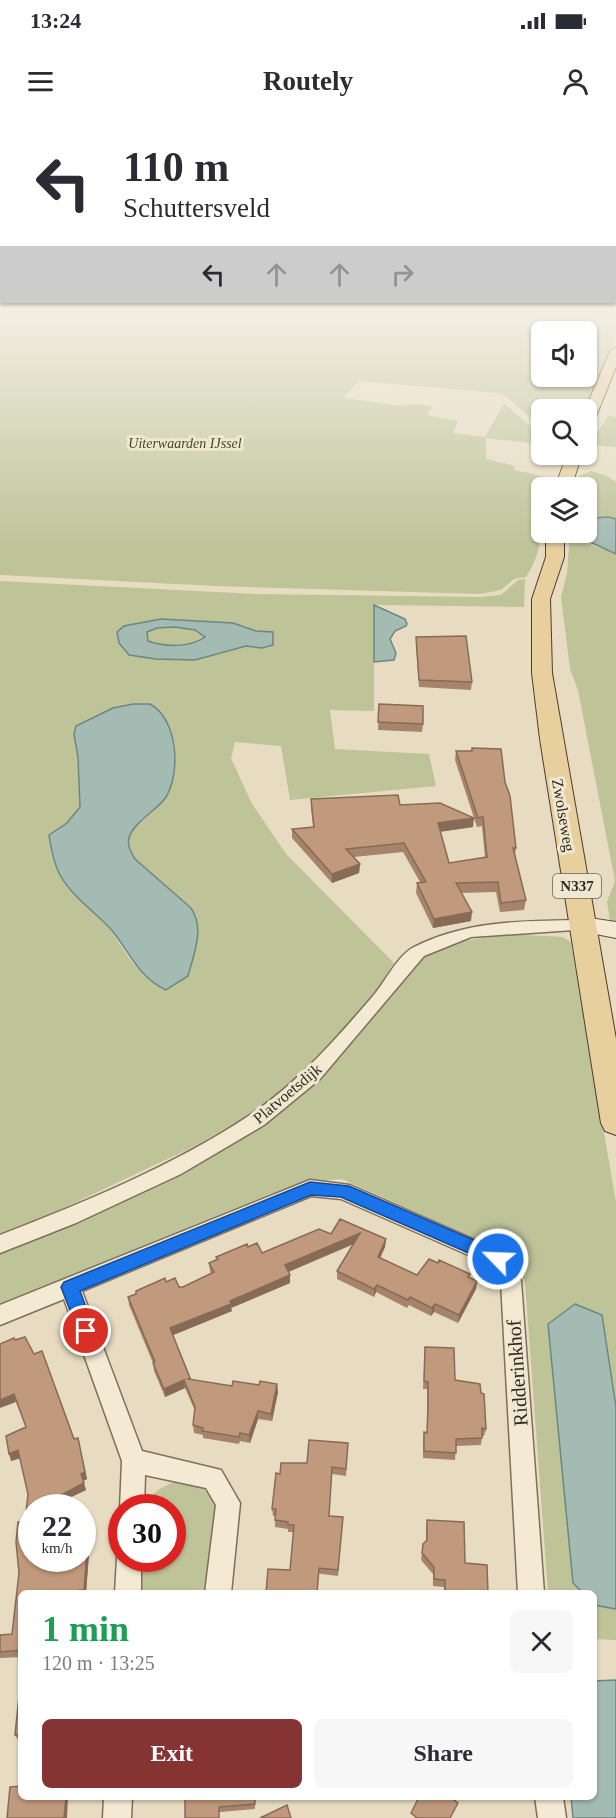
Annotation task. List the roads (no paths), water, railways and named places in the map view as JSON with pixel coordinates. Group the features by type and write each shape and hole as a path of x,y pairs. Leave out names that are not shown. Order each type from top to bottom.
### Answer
{"main road":[{"name":"Zwolseweg","path":"541,649 530,609 529,590 532,574 543,556 546,543"},
{"name":"Zwolseweg","path":"555,543 555,556 541,598 541,649 551,739 613,1085 616,1123"}],"street":[{"path":"583,925 616,930"},
{"name":"Platvoetsdijk","path":"0,1244 69,1217 174,1168 257,1120 314,1074 382,997 406,963 418,952 469,932 514,927 583,925"},
{"name":"Ridderinkhof","path":"0,1315 310,1188 343,1191 498,1259 511,1281 531,1590"},
{"path":"70,1287 134,1461 133,1494"},
{"path":"134,1461 213,1478 228,1503 218,1590"},
{"path":"128,1590 129,1572"},
{"path":"117,1818 118,1800"},
{"path":"549,1800 552,1818"}],"water":[{"path":"597,518 616,519 616,554 592,543 597,543"},
{"path":"374,605 405,619 407,624 395,631 390,639 396,653 394,660 374,662"},
{"path":"161,619 233,623 256,631 273,632 273,645 262,648 246,646 195,660 156,659 129,655 119,643 117,632 124,626","holes":["175,627 195,630 205,637 184,645 148,641 147,632 157,628"]},
{"path":"133,704 150,704 159,711 171,733 175,761 171,786 166,797 135,827 129,838 129,846 135,859 191,908 197,924 197,941 188,976 166,990 155,984 139,969 108,926 65,883 56,866 49,835 67,823 80,807 78,757 74,734 76,726 113,708"},
{"path":"575,1304 602,1315 616,1407 616,1609 597,1606 597,1590 580,1590 573,1583 548,1324"},
{"path":"616,1680 616,1818 573,1818 571,1800 597,1800 597,1681"}],"park label":[{"name":"Uiterwaarden IJssel","path":"185,443"}]}
